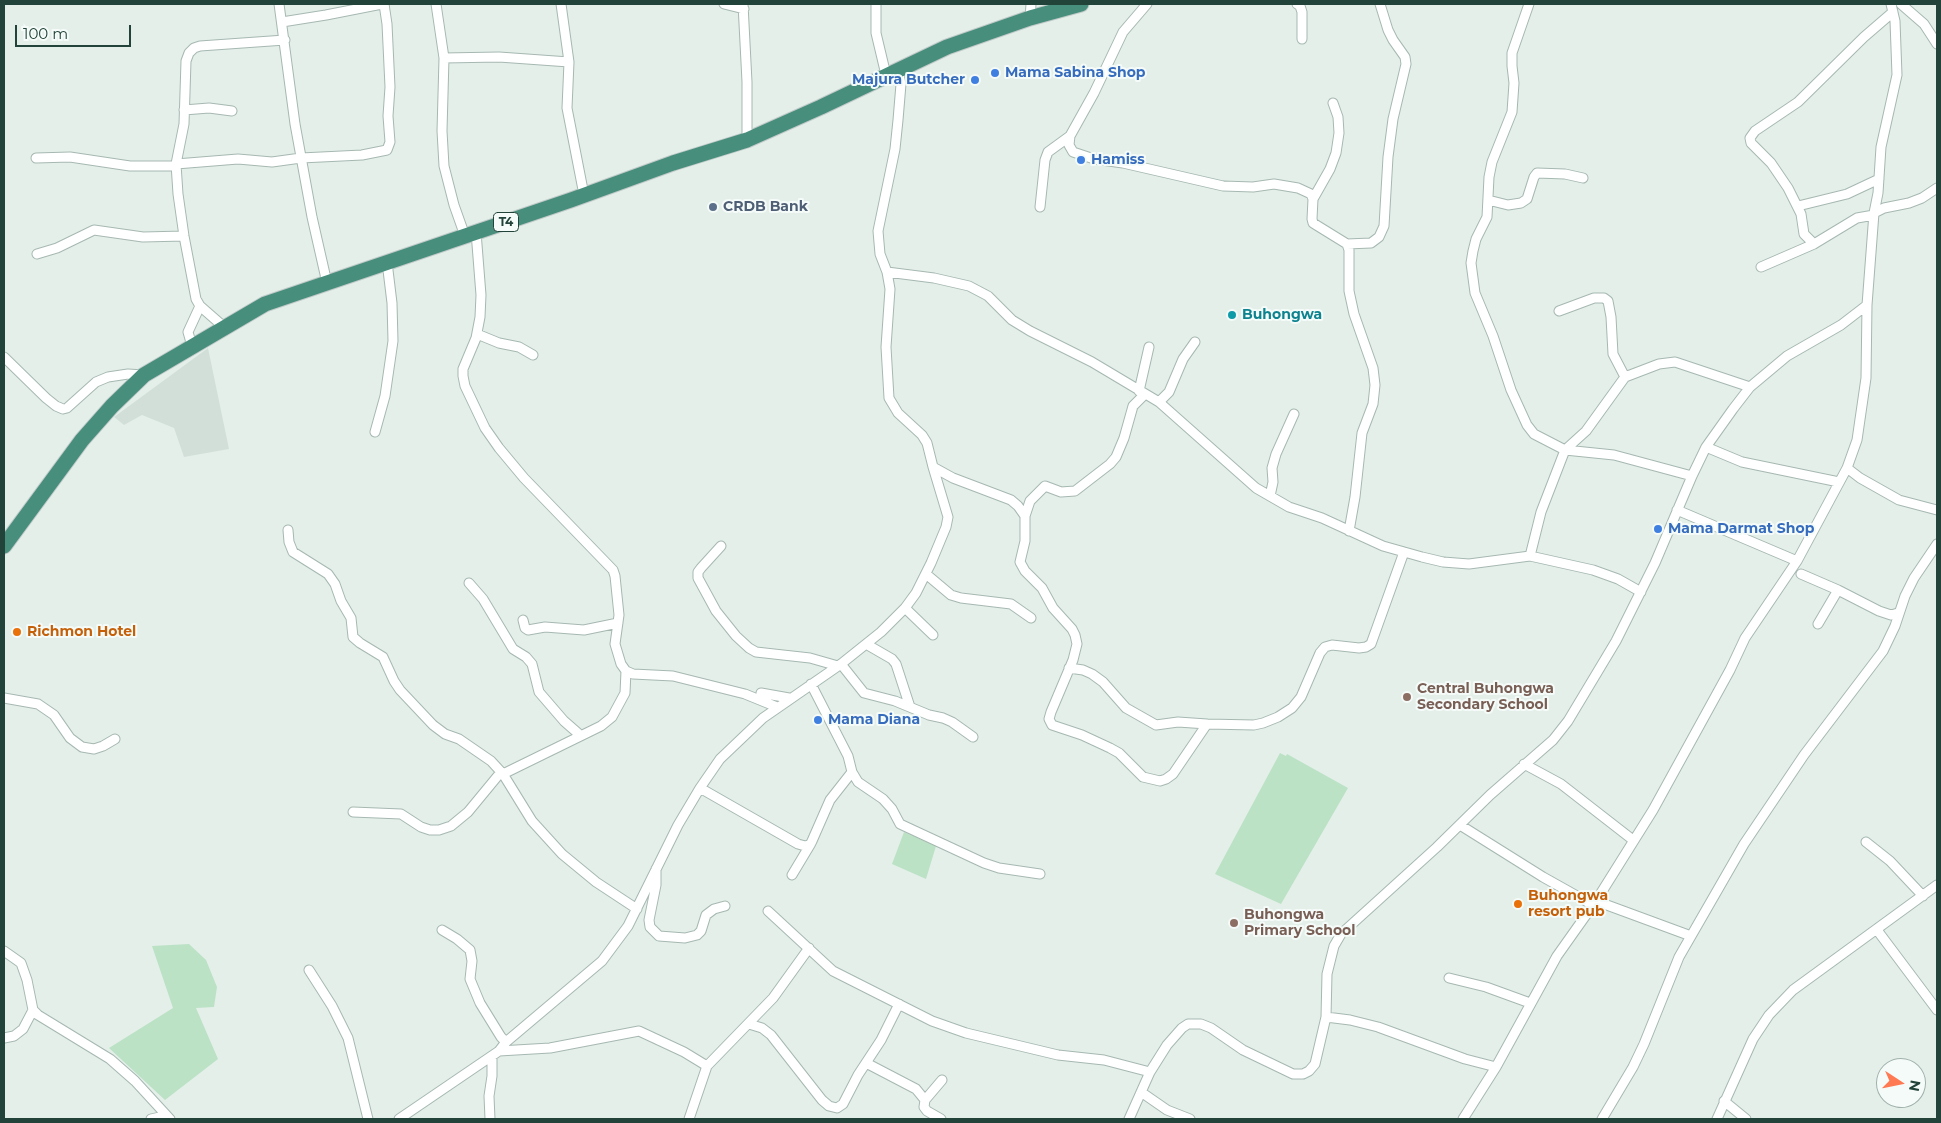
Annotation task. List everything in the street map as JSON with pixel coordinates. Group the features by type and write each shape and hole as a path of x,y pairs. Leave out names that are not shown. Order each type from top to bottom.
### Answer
{"highway":[{"name":"T4","path":"4,546 82,440 112,406 144,375 265,304 673,163 747,140 947,47 1031,11 1081,4"}],"street":[{"path":"279,4 295,124 326,283"},
{"path":"36,158 70,157 130,166 176,165 238,159 272,162 301,158 362,155 387,150 389,146 389,51 383,4 282,22"},
{"path":"353,812 401,814 430,830 439,830 451,826 463,816 502,773 601,726 616,712 625,693 626,671 621,664 616,644 618,599 613,570 524,478 485,428 465,386 463,369 477,334 481,295 471,234 454,205 444,166 442,131 444,58 436,4"},
{"path":"561,4 569,62 567,108 584,195"},
{"path":"724,4 743,6 747,82 747,140"},
{"path":"399,1119 495,1053 602,961 614,946 637,909 656,867 712,770 732,746 777,706 839,665 886,628 916,593 946,527 948,517 933,468 928,443 922,435 898,414 889,398 886,347 890,289 887,272 880,254 878,230 897,130 901,84 892,72 876,33 876,4 872,4"},
{"path":"1040,208 1045,160 1048,152 1070,136 1124,32 1147,4"},
{"path":"1297,4 1302,12 1302,39"},
{"path":"1333,103 1338,117 1340,133 1330,169 1313,199 1313,224 1347,244 1372,243 1379,237 1384,226 1388,158 1393,119 1406,64 1405,57 1388,30 1380,4"},
{"path":"1529,4 1512,53 1514,83 1512,112 1492,162 1489,177 1487,218 1476,239 1471,263 1475,293 1493,336 1510,390 1527,425 1534,434 1565,450 1614,456 1692,476"},
{"path":"1907,5 1924,24 1937,44"},
{"path":"1463,1119 1496,1066 1557,956 1595,903 1653,810 1730,670 1745,638 1797,561 1847,468 1857,440 1866,378 1867,305 1874,214 1881,147 1897,75 1896,38 1892,8"},
{"path":"1814,244 1804,234 1803,220 1798,206 1779,173 1772,163 1755,149 1750,138 1755,132 1798,102 1892,8"},
{"path":"224,327 200,306 194,289 178,194 176,165 184,124 186,61 189,53 194,48 200,46 285,40"},
{"path":"444,58 499,57 569,62"},
{"path":"184,110 209,108 232,111"},
{"path":"1070,136 1070,145 1073,152 1094,159 1123,163 1223,186 1253,187 1274,184 1298,188 1308,191 1313,199"},
{"path":"1488,200 1508,205 1521,203 1527,199 1537,173 1565,174 1583,178"},
{"path":"1798,206 1855,191 1879,179"},
{"path":"1761,268 1814,244 1852,220 1874,214 1884,208 1909,203 1922,198 1937,188"},
{"path":"38,254 56,248 94,230 143,237 184,236"},
{"path":"1347,244 1349,250 1349,290 1354,314 1373,368 1375,385 1373,404 1362,433 1349,531"},
{"path":"375,432 385,396 392,341 392,302 387,262"},
{"path":"887,272 934,278 969,286 988,296 1012,320 1092,362 1159,402 1239,474 1289,507 1322,518 1384,546 1443,562 1469,564 1530,556 1593,570 1641,592"},
{"path":"1559,311 1594,298 1604,298 1608,301 1613,354 1625,377"},
{"path":"1129,1119 1150,1072 1167,1045 1182,1028 1194,1023 1211,1028 1243,1050 1294,1074 1303,1074 1309,1071 1314,1064 1326,1017 1327,974 1334,946 1341,934 1524,764 1553,740 1568,721 1616,641 1641,592 1706,447 1750,387 1787,356 1841,325 1867,305"},
{"path":"192,346 188,332 200,306"},
{"path":"477,334 499,343 519,347 533,355"},
{"path":"1159,402 1169,392 1183,359 1195,342"},
{"path":"1149,347 1142,393 1133,406 1124,438 1110,464 1075,491 1061,492 1045,486 1030,501 1024,516 1025,541 1020,562 1025,571 1042,588 1053,608 1076,635 1077,644 1049,719 1052,725 1082,735 1110,748 1143,777 1160,781 1173,774 1207,724"},
{"path":"4,356 46,398 63,409 67,408 86,389 108,377 128,374 144,375"},
{"path":"1530,556 1541,512 1565,450 1586,431 1625,377 1659,364 1675,362 1750,387"},
{"path":"1270,496 1273,482 1272,468 1276,454 1294,414"},
{"path":"1706,447 1742,462 1839,482"},
{"path":"933,468 953,478 1011,500 1018,506 1024,516"},
{"path":"1847,468 1860,478 1899,500 1937,510"},
{"path":"1677,510 1797,561"},
{"path":"288,530 289,542 293,552 328,574 335,584 341,601 351,618 353,636 383,657 400,690 433,725 445,734 475,748 491,761 502,773 532,821 562,854 596,882 637,909"},
{"path":"1602,1119 1634,1067 1679,957 1744,844 1788,778 1883,651 1914,578 1937,544"},
{"path":"721,546 698,572 698,578 716,612 749,648 756,652 810,658 839,665 864,693 952,722 973,737"},
{"path":"1069,668 1083,670 1092,674 1103,682 1126,708 1156,725 1178,722 1207,724 1263,723 1278,717 1292,708 1301,697 1320,653 1325,647 1332,645 1359,648 1371,644 1404,552"},
{"path":"926,574 951,595 1010,604 1031,618"},
{"path":"1801,574 1879,611 1891,615 1898,613"},
{"path":"469,583 483,599 513,649 526,657 532,664 539,692 564,721 580,735"},
{"path":"1818,624 1838,590"},
{"path":"905,608 933,635"},
{"path":"523,620 525,628 531,630 545,627 584,630 618,623"},
{"path":"866,644 892,659 896,664 910,708"},
{"path":"626,671 639,674 673,676 745,694 777,706"},
{"path":"811,684 848,756 852,772 858,782 883,799 892,809 900,824 984,863 999,868 1040,874"},
{"path":"761,693 789,698"},
{"path":"4,698 38,704 54,715 70,738 82,746 94,749 115,739"},
{"path":"1524,764 1561,784 1633,840"},
{"path":"792,875 810,845 830,800 852,772"},
{"path":"700,788 798,844 810,845"},
{"path":"1460,825 1543,877 1595,903 1691,936"},
{"path":"1866,842 1890,860 1923,896"},
{"path":"656,867 656,885 649,920 650,927 659,936 685,938 697,935 701,931 706,915 714,909 725,906"},
{"path":"1717,1119 1753,1038 1769,1014 1794,990 1937,884"},
{"path":"768,911 833,971 932,1021 966,1033 1058,1055 1119,1063 1150,1072"},
{"path":"442,930 470,950 472,961 470,979 480,1003 506,1042"},
{"path":"1876,930 1937,1010"},
{"path":"689,1119 707,1066 773,998 809,948"},
{"path":"4,951 20,963 24,969 33,1010 38,1015 110,1059 136,1081 170,1119"},
{"path":"309,970 332,1006 348,1038 368,1119"},
{"path":"1449,978 1486,987 1530,1003"},
{"path":"749,1024 762,1028 771,1035 822,1100 829,1106 837,1108 843,1104 858,1075 881,1040 899,1004"},
{"path":"4,1038 14,1036 23,1029 33,1010"},
{"path":"1326,1017 1350,1020 1378,1027 1465,1059 1496,1066"},
{"path":"495,1053 550,1048 639,1031 684,1052 707,1066"},
{"path":"490,1119 489,1096 495,1053"},
{"path":"870,1065 916,1089 925,1100"},
{"path":"941,1119 927,1111 924,1107 925,1100 942,1080"},
{"path":"1141,1092 1167,1110 1190,1119"},
{"path":"1724,1101 1746,1119"},
{"path":"151,1119 160,1117 170,1119"}],"shaded area":[{"path":"208,348 229,449 184,457 174,428 142,415 124,425 114,417"}],"green space":[{"path":"1280,753 1286,756 1287,754 1348,788 1281,904 1215,874"},
{"path":"904,832 936,846 926,879 892,864"},
{"path":"189,944 206,960 217,987 214,1007 196,1008 218,1059 165,1100 109,1048 173,1008 152,946"}],"place":[{"name":"Mama Sabina Shop","path":"995,73"},
{"name":"Majura Butcher","path":"975,80"},
{"name":"Hamiss","path":"1081,160"},
{"name":"CRDB Bank","path":"713,207"},
{"name":"Buhongwa","path":"1232,315"},
{"name":"Mama Darmat Shop","path":"1658,529"},
{"name":"Richmon Hotel","path":"17,632"},
{"name":"Central Buhongwa Secondary School","path":"1407,697"},
{"name":"Mama Diana","path":"818,720"},
{"name":"Buhongwa resort pub","path":"1518,904"},
{"name":"Buhongwa Primary School","path":"1234,923"}]}
